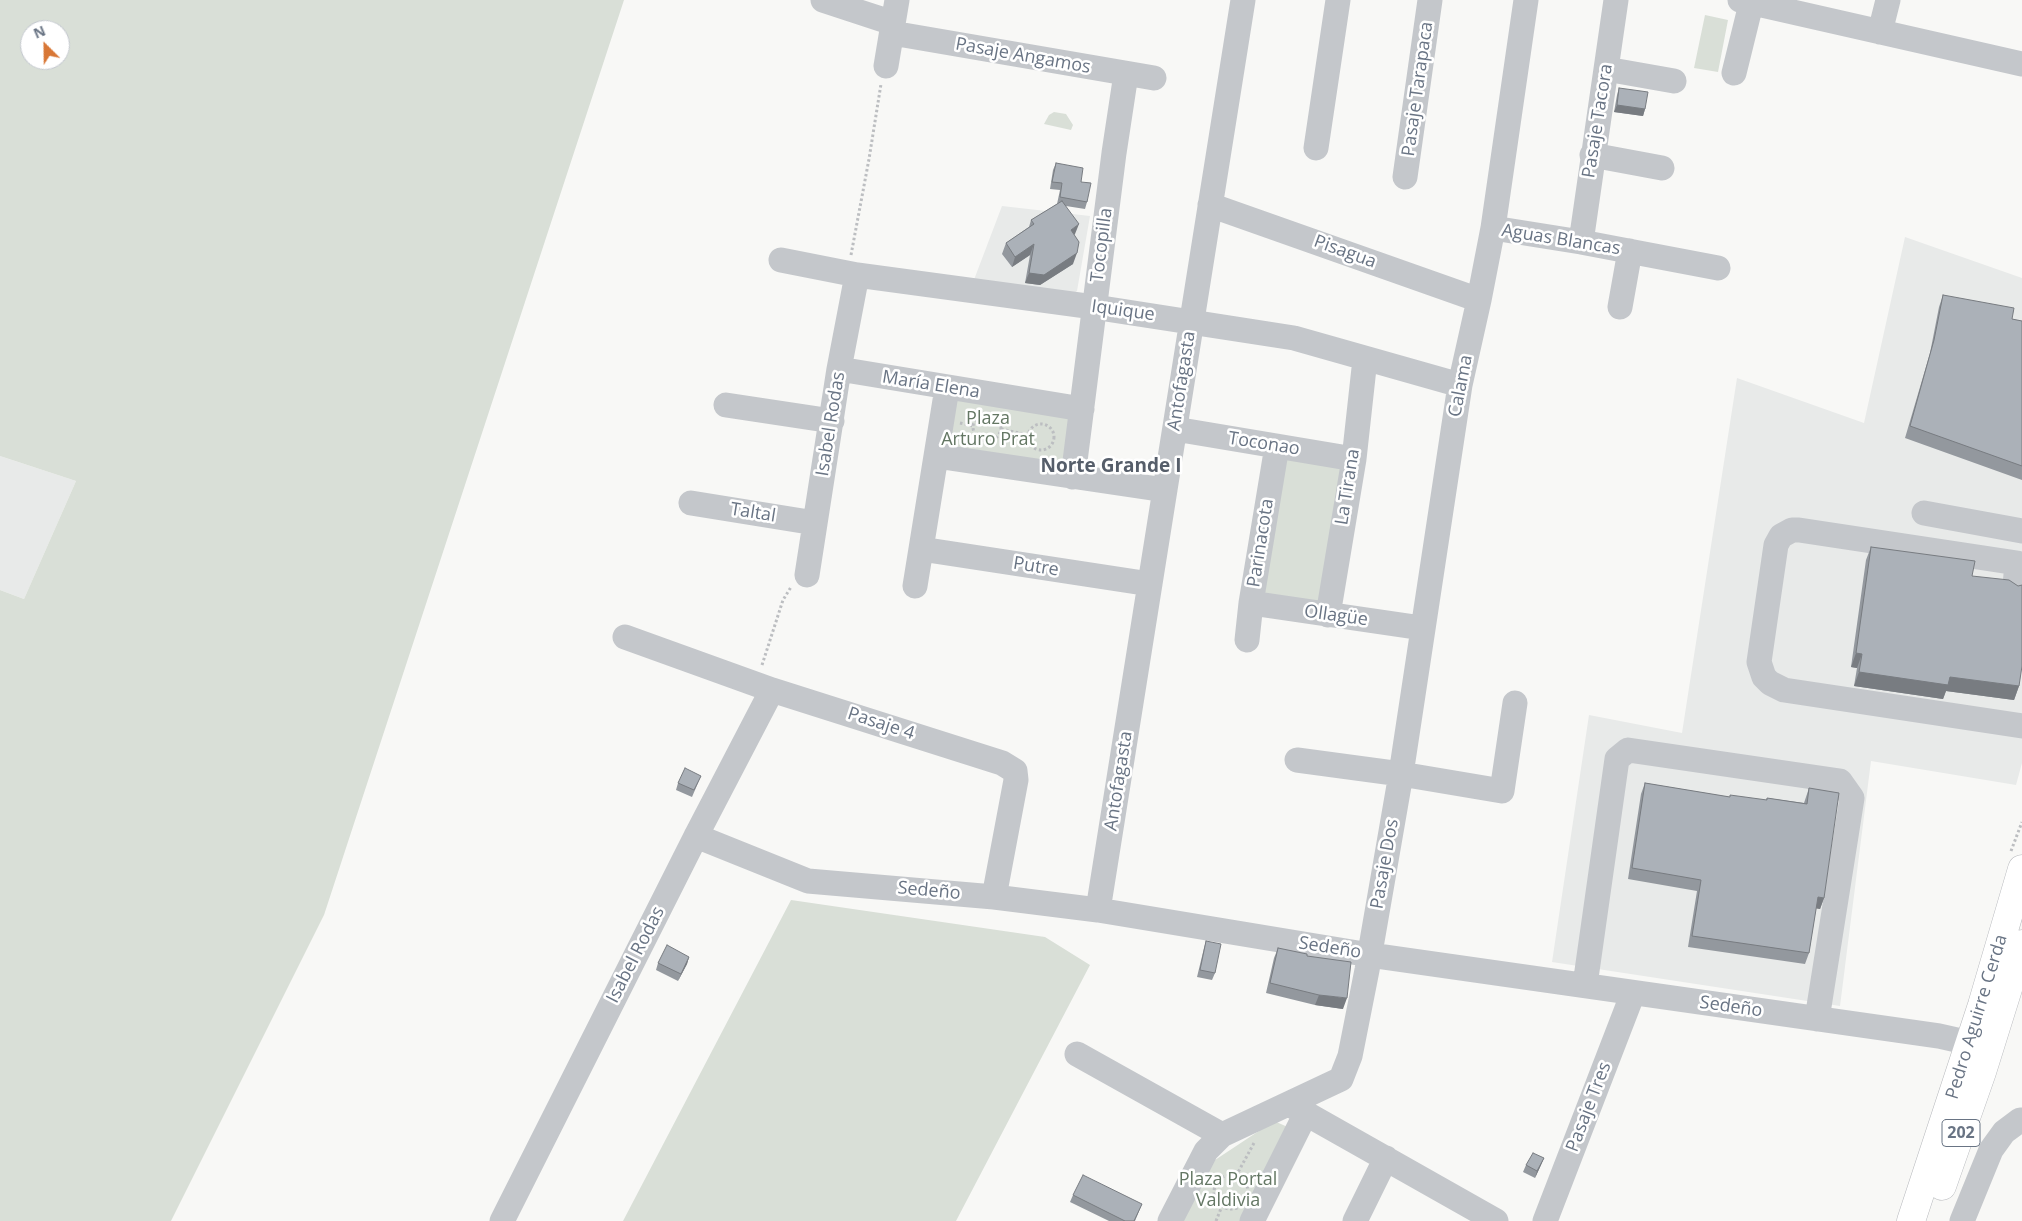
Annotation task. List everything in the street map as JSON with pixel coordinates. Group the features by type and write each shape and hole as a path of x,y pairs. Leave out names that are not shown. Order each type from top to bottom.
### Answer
{"highway":[{"name":"Pedro Aguirre Cerda","path":"1911,1221 1970,1043 2022,869"},
{"name":"Pedro Aguirre Cerda","path":"1931,1221 1982,1072 2022,944"},
{"path":"1982,1072 1979,1054 1970,1043 1986,1036 1997,1025"}],"street":[{"name":"Pasaje Angamos","path":"823,0 894,19 1126,74 1154,78"},
{"name":"Antofagasta","path":"1098,910 1243,0"},
{"path":"1316,148 1338,0"},
{"name":"Pasaje Tarapaca","path":"1405,177 1430,0"},
{"name":"Calama","path":"1401,774 1460,385 1479,300 1492,228 1526,0"},
{"name":"Pasaje Tacora","path":"1581,242 1616,0"},
{"path":"1880,32 1888,0"},
{"path":"1734,72 1748,1 2022,64"},
{"path":"886,66 894,19"},
{"path":"1606,69 1674,81"},
{"name":"Tocopilla","path":"1073,477 1126,74"},
{"path":"1592,156 1662,168"},
{"name":"Pisagua","path":"1210,204 1479,300"},
{"name":"Aguas Blancas","path":"1492,228 1581,242 1718,268"},
{"name":"Aguas Blancas","path":"1620,307 1630,251"},
{"name":"Iquique","path":"781,260 852,274 1094,307 1294,338 1460,385"},
{"name":"Isabel Rodas","path":"807,575 832,421 852,274"},
{"name":"La Tirana","path":"1328,615 1354,458 1365,359"},
{"name":"María Elena","path":"839,369 1082,409"},
{"path":"915,586 946,388"},
{"path":"726,405 832,421"},
{"name":"Toconao","path":"1175,429 1354,458"},
{"name":"Parinacota","path":"1247,640 1251,603 1277,446"},
{"path":"936,456 1165,490"},
{"name":"Taltal","path":"691,503 815,523"},
{"path":"1924,513 2022,530"},
{"path":"2015,586 2017,563 1792,530 1781,536 1776,545 1759,662 1764,677 1770,683 1784,690 2022,726"},
{"name":"Putre","path":"921,550 1150,584"},
{"name":"Ollagüe","path":"1251,603 1422,628"},
{"name":"Pasaje 4","path":"625,637 764,686 1002,763 1015,771 1016,780 994,897"},
{"name":"Isabel Rodas","path":"502,1221 696,836 764,686"},
{"path":"1298,760 1401,774 1502,791 1514,703"},
{"path":"1585,985 1617,759 1628,750 1637,751 1840,781 1852,798 1817,1019"},
{"name":"Pasaje Dos","path":"1222,1135 1298,1108 1341,1078 1353,1044 1401,774"},
{"name":"Sedeño","path":"696,836 808,881 994,897 1098,910 1370,955 1939,1036 1970,1043"},
{"name":"Pasaje Tres","path":"1545,1221 1633,993"},
{"path":"1077,1054 1222,1135 1206,1151 1170,1221"},
{"path":"1252,1221 1298,1108 1386,1158 1463,1213 1496,1221"},
{"path":"1962,1221 1990,1150 2004,1132 2022,1120"},
{"path":"1355,1221 1386,1158"}],"path":[{"path":"852,274 854,230 880,95 881,73 886,66"},
{"path":"982,413 991,413 1001,422 1000,429 994,439 985,441 977,437 973,424 982,413"},
{"path":"1040,423 1045,424 1052,429 1054,441 1048,448 1040,450 1032,446 1028,435 1032,427 1040,423"},
{"path":"1000,429 1028,435"},
{"path":"764,686 783,600 792,585 807,575"},
{"path":"1236,1176 1254,1142"},
{"path":"1228,1175 1236,1176 1247,1184 1248,1195 1238,1208 1222,1206 1215,1197 1215,1186 1222,1177 1228,1175"},
{"path":"1216,1221 1222,1206"}],"shaded area":[{"path":"1002,206 1090,216 1077,291 1068,297 972,285"},
{"path":"1905,237 2022,278 2022,763 2016,785 1871,761 1840,1006 1552,962 1589,715 1682,733 1737,378 1864,423"},
{"path":"0,456 76,481 24,599 0,590"}],"green space":[{"path":"0,0 624,0 324,915 171,1221 0,1221 0,590 24,599 76,481 0,456"},
{"path":"1705,15 1728,20 1718,72 1694,68"},
{"path":"1054,112 1066,114 1073,125 1071,130 1044,124 1049,115"},
{"name":"Plaza Arturo Prat","path":"962,395 1072,412 1071,465 945,446 950,403"},
{"path":"1286,454 1341,469 1321,604 1264,598"},
{"path":"791,900 1045,937 1090,965 956,1221 623,1221"},
{"name":"Plaza Portal Valdivia","path":"1274,1121 1290,1128 1244,1221 1181,1221 1215,1160"}],"building":[{"path":"1619,88 1648,92 1645,109 1617,105"},
{"path":"1056,163 1083,168 1081,182 1091,183 1087,202 1060,197 1062,183 1052,182"},
{"path":"1062,201 1079,224 1071,230 1079,242 1077,253 1044,275 1029,273 1034,244 1015,257 1006,243 1034,224 1031,220"},
{"path":"1943,295 2014,308 2012,319 2022,321 2022,466 1910,426 1934,340"},
{"path":"1871,547 1975,561 1972,576 2009,580 2018,586 2022,585 2022,666 2019,686 1950,677 1948,685 1859,672 1862,654 1856,653"},
{"path":"685,768 701,776 694,790 678,783"},
{"path":"1645,783 1730,797 1730,795 1767,800 1767,798 1807,804 1809,788 1839,793 1824,898 1818,897 1809,953 1692,936 1701,880 1632,868"},
{"path":"1206,941 1221,944 1215,973 1200,970"},
{"path":"667,945 689,957 681,974 658,963"},
{"path":"1278,948 1307,954 1307,956 1351,962 1347,998 1319,995 1270,983"},
{"path":"1533,1153 1544,1158 1537,1171 1526,1165"},
{"path":"1083,1175 1142,1204 1134,1221 1125,1221 1073,1195"}],"district":[{"name":"Norte Grande I","path":"1111,467"}]}
